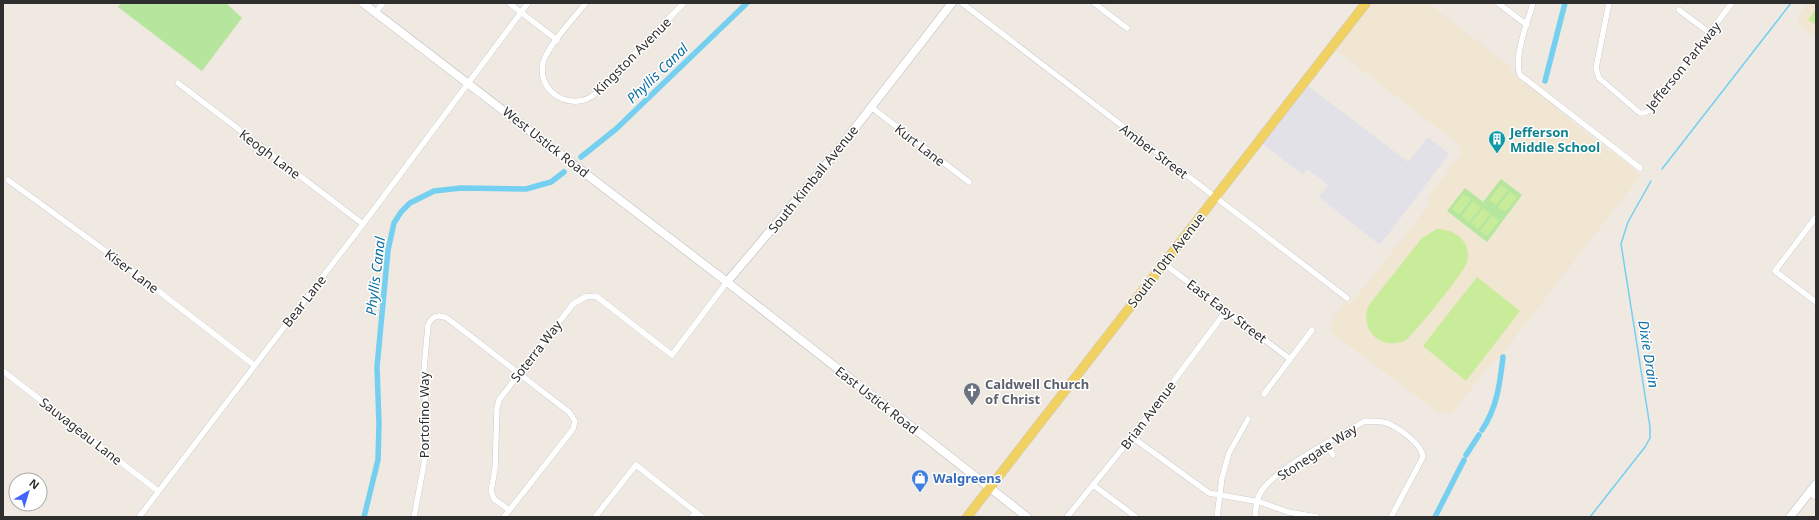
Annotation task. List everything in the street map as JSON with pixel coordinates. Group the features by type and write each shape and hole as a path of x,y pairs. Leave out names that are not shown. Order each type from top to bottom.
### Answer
{"main road":[{"name":"West Ustick Road","path":"363,3 728,282"},
{"name":"South Kimball Avenue","path":"728,282 834,155 952,3"},
{"name":"South 10th Avenue","path":"967,517 1366,3"},
{"name":"East Ustick Road","path":"728,282 1027,517"},
{"path":"1790,517 1813,495 1816,484"}],"street":[{"path":"376,13 383,3"},
{"path":"509,3 556,40 586,3"},
{"name":"Bear Lane","path":"139,517 363,224 528,3"},
{"name":"Kingston Avenue","path":"556,40 543,62 544,82 551,90 564,100 576,102 587,100 595,94 684,3"},
{"name":"Amber Street","path":"962,3 1347,298"},
{"path":"1094,3 1127,28"},
{"path":"1498,3 1527,25"},
{"path":"1533,3 1517,68 1520,75 1640,168"},
{"name":"Jefferson Parkway","path":"1609,3 1596,68 1599,78 1640,113 1650,110 1732,3"},
{"path":"1679,10 1710,33"},
{"name":"Keogh Lane","path":"178,83 363,224"},
{"name":"Kurt Lane","path":"871,107 969,182"},
{"name":"Kiser Lane","path":"8,180 126,266 254,365"},
{"path":"1816,218 1775,271 1816,302"},
{"name":"East Easy Street","path":"1163,264 1290,359"},
{"name":"South Kimball Avenue","path":"672,355 728,282"},
{"name":"Soterra Way","path":"510,510 494,499 491,491 495,469 497,408 501,397 572,304 585,297 596,296 672,355"},
{"name":"Brian Avenue","path":"1067,517 1132,437 1226,311"},
{"name":"Portofino Way","path":"414,517 424,464 426,419 424,369 428,325 430,319 436,316 447,318 518,374"},
{"path":"1264,394 1312,330"},
{"name":"Sauvageau Lane","path":"3,371 158,491"},
{"path":"504,517 572,429 575,421 569,412 518,374"},
{"path":"1217,517 1229,453 1248,419"},
{"name":"Stonegate Way","path":"1256,502 1262,490 1286,469 1365,421 1377,421 1388,424 1419,446 1423,457 1391,517"},
{"path":"1132,437 1188,480 1209,493 1256,502 1288,512 1317,517"},
{"path":"1326,444 1333,455"},
{"path":"595,517 636,465 694,514 702,517"},
{"path":"1093,485 1136,517"},
{"path":"1255,517 1256,502"}],"shaded area":[{"path":"1371,3 1428,3 1510,66 1514,75 1641,175 1499,358 1490,364 1451,414 1438,412 1335,335 1330,328 1333,317 1346,301 1351,304 1431,202 1427,199 1461,153 1456,142 1335,49"},
{"path":"1808,3 1816,3 1816,38 1799,25 1799,15"},
{"path":"1307,85 1408,162 1428,137 1449,154 1380,245 1319,197 1328,185 1308,169 1303,175 1262,143"}],"green space":[{"path":"121,3 226,3 242,18 202,71 118,7"},
{"path":"1816,9 1816,25 1808,20"},
{"path":"1501,179 1522,195 1487,242 1447,211 1465,188 1483,202"},
{"path":"1501,185 1508,190 1496,205 1489,200"},
{"path":"1510,192 1517,197 1505,212 1498,207"},
{"path":"1464,194 1471,199 1459,215 1452,209"},
{"path":"1473,201 1481,207 1469,222 1462,216"},
{"path":"1483,208 1490,214 1478,229 1471,223"},
{"path":"1492,215 1499,221 1487,236 1480,231"},
{"path":"1437,229 1450,231 1461,238 1467,248 1468,255 1464,268 1439,302 1406,340 1397,343 1381,341 1374,336 1367,323 1366,314 1369,305 1422,238"},
{"path":"1477,277 1520,311 1466,381 1423,346"}],"waterway":[{"name":"Phyllis Canal","path":"581,157 616,129 747,3"},
{"path":"1545,81 1565,3"},
{"name":"Dixie Drain","path":"1662,169 1791,3"},
{"name":"Phyllis Canal","path":"364,517 378,460 379,424 377,367 388,250 394,223 401,212 410,203 434,191 461,188 526,189 551,182 564,172"},
{"name":"Dixie Drain","path":"1590,517 1645,447 1650,438 1650,427 1621,244 1628,222 1651,181"},
{"path":"1482,430 1494,404 1499,386 1503,357"},
{"path":"1466,455 1479,435"},
{"path":"1435,517 1464,460"}],"place":[{"name":"Jefferson Middle School","path":"1497,154"},
{"name":"Caldwell Church of Christ","path":"972,406"},
{"name":"Walgreens","path":"920,493"}]}
